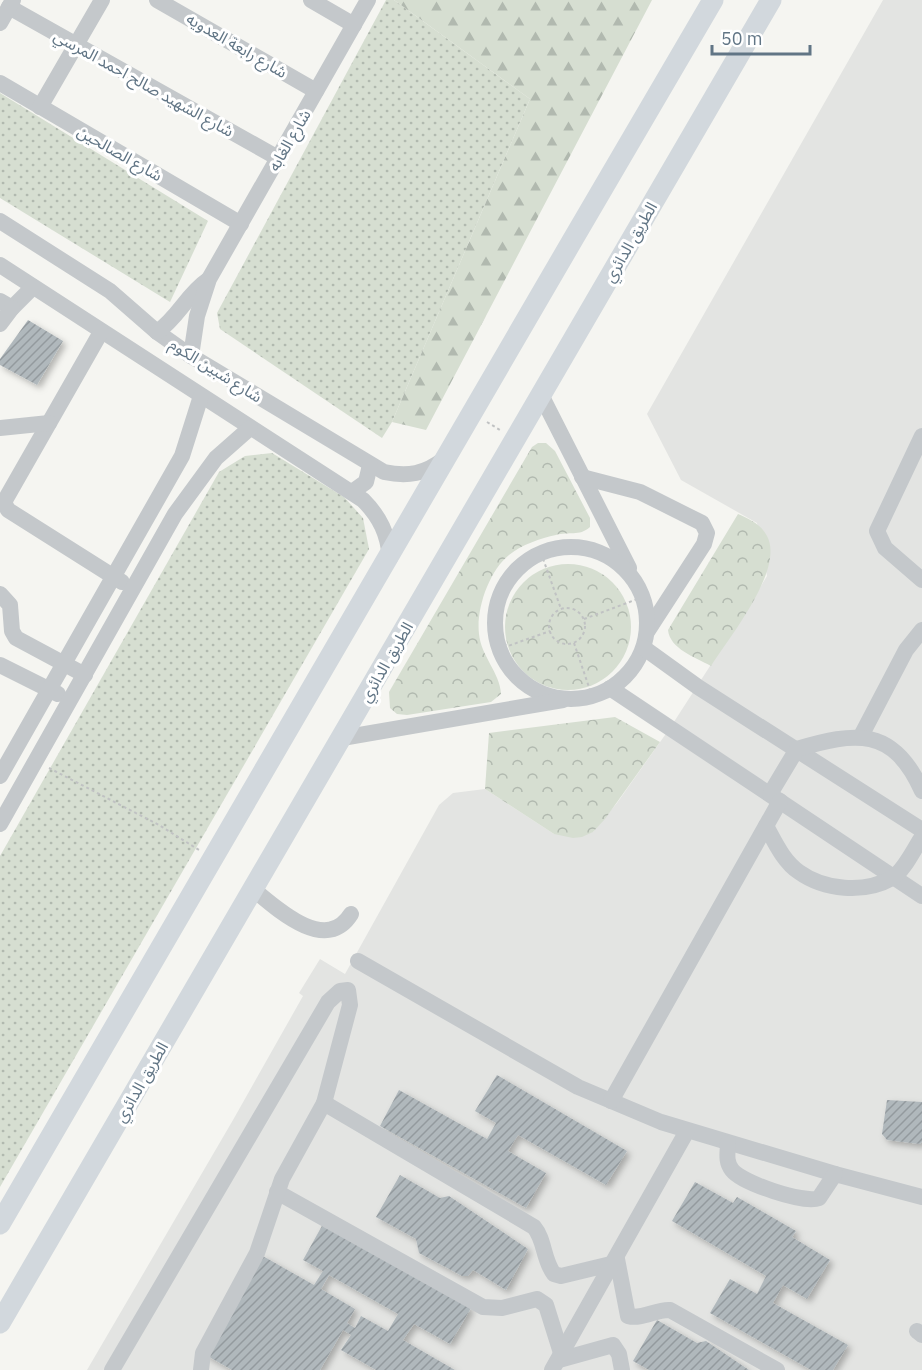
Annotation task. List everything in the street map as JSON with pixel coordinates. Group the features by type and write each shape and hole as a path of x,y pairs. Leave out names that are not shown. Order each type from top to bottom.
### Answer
{"main road":[{"path":"0,1224 713,0"},
{"name":"الطريق الدائري","path":"0,1323 771,0"}],"street":[{"path":"40,106 102,0"},
{"name":"شارع رابعة العدويه","path":"157,0 316,91"},
{"path":"311,0 354,25"},
{"name":"شارع الغابه","path":"191,356 197,316 209,279 368,0"},
{"path":"0,23 11,4"},
{"name":"شارع الشهيد صالح احمد المرسي","path":"11,4 76,45 278,158"},
{"name":"شارع الصالحين","path":"0,83 241,224"},
{"name":"شارع شبين الكوم","path":"2,224 110,291 157,332 191,356 370,465 400,476 416,474 432,468 445,458"},
{"name":"شارع شبين الكوم","path":"0,264 101,332 352,492 373,509 380,520 386,532 390,558"},
{"name":"شارع الغابه","path":"157,332 173,319 192,294 209,279"},
{"path":"0,324 6,305 33,286"},
{"path":"101,332 4,498 4,505 8,510 133,589"},
{"path":"541,395 640,591 647,614 645,640"},
{"path":"22,786 0,775 182,456 201,396"},
{"path":"0,428 49,423"},
{"path":"0,824 175,514 216,458 250,428"},
{"path":"922,436 877,531 885,548 922,580"},
{"path":"352,492 366,482 370,465"},
{"path":"342,738 592,696 610,688 625,676 704,544 707,533 702,523 640,492 582,477"},
{"path":"572,699 552,696 533,689 517,676 505,661 498,642 495,621 504,590 523,564 541,553 563,547 585,548 606,555 624,567 640,591"},
{"path":"0,594 10,604 12,632 16,638 85,675"},
{"path":"861,736 906,650 922,630"},
{"path":"645,640 698,687 922,830"},
{"path":"0,665 70,700"},
{"path":"610,688 922,896"},
{"path":"611,1101 766,826 775,798 797,749 838,737 861,736 884,744 901,757 914,774 922,790"},
{"path":"766,826 779,851 798,872 821,883 849,889 876,885 894,878 922,837"},
{"path":"253,889 290,916 322,932 334,931 344,925 351,914"},
{"path":"358,961 579,1087 611,1101 687,1131 922,1197"},
{"path":"112,1370 328,1002 340,991 348,990 350,1005 324,1103 277,1192 257,1253 203,1353 201,1370"},
{"path":"324,1103 534,1227 540,1234 547,1262 554,1274 561,1276 616,1261"},
{"path":"558,1362 687,1131"},
{"path":"728,1143 727,1162 733,1172 745,1180 804,1200 819,1198 835,1174"},
{"path":"277,1192 483,1307 502,1308 537,1299 542,1300 546,1305 558,1362"},
{"path":"616,1261 628,1316 635,1318 670,1310 777,1370"},
{"path":"558,1362 613,1345 619,1354 622,1370"}],"path":[{"path":"472,412 502,431 506,426"},
{"path":"541,553 561,609"},
{"path":"584,619 640,591"},
{"path":"561,609 573,609 584,619 584,633 574,643 558,642 550,631 552,615 561,609"},
{"path":"498,642 508,645 550,631"},
{"path":"574,643 592,696"},
{"path":"36,761 159,825 214,859"}],"shaded area":[{"path":"883,0 922,0 922,1370 87,1370 233,1120 303,996 299,993 320,959 345,974 439,805 453,793 485,789 554,834 593,832 617,803 670,728 767,576 757,523 681,480 647,414"}],"green space":[{"path":"386,0 394,0 530,99 392,422 382,438 220,329 217,313"},
{"path":"394,0 652,0 426,430 392,422 530,99"},
{"path":"0,93 208,221 170,302 0,198"},
{"path":"538,443 546,443 555,451 590,518 590,527 578,533 544,538 519,548 502,562 490,580 482,602 479,634 483,650 500,686 501,694 491,702 407,715 397,714 390,708 389,692 532,447"},
{"path":"272,453 344,497 363,518 369,549 0,1187 0,856 219,472 245,456"},
{"path":"738,514 758,525 767,536 770,550 768,566 752,603 711,666 678,647 670,637 668,630"},
{"path":"568,564 592,569 613,582 626,603 631,627 626,651 613,672 592,685 568,690 544,685 523,672 510,651 505,627 510,603 523,582 544,569"},
{"path":"615,717 660,742 605,819 593,832 573,838 554,834 485,789 489,733"}],"building":[{"path":"28,320 63,341 37,385 0,365 0,359"},
{"path":"497,1075 627,1151 606,1185 518,1135 508,1151 546,1173 526,1208 380,1126 399,1090 487,1139 496,1123 475,1111"},
{"path":"887,1100 922,1102 922,1142 920,1144 887,1140 882,1134"},
{"path":"400,1175 440,1198 449,1196 528,1249 506,1290 473,1270 468,1276 462,1276 419,1253 416,1239 376,1217"},
{"path":"695,1182 733,1203 737,1197 796,1231 792,1237 830,1260 807,1299 783,1285 773,1303 848,1345 833,1370 811,1370 710,1313 730,1279 757,1294 766,1276 672,1221"},
{"path":"323,1224 471,1308 450,1344 414,1324 403,1340 455,1370 376,1370 341,1350 351,1335 343,1330 320,1370 232,1370 204,1354 261,1255 314,1285 323,1271 303,1260","holes":["329,1275 398,1314 388,1331 361,1316 355,1328 347,1323 355,1309 321,1289"]},
{"path":"657,1320 697,1343 706,1341 749,1370 649,1370 633,1361"}]}
